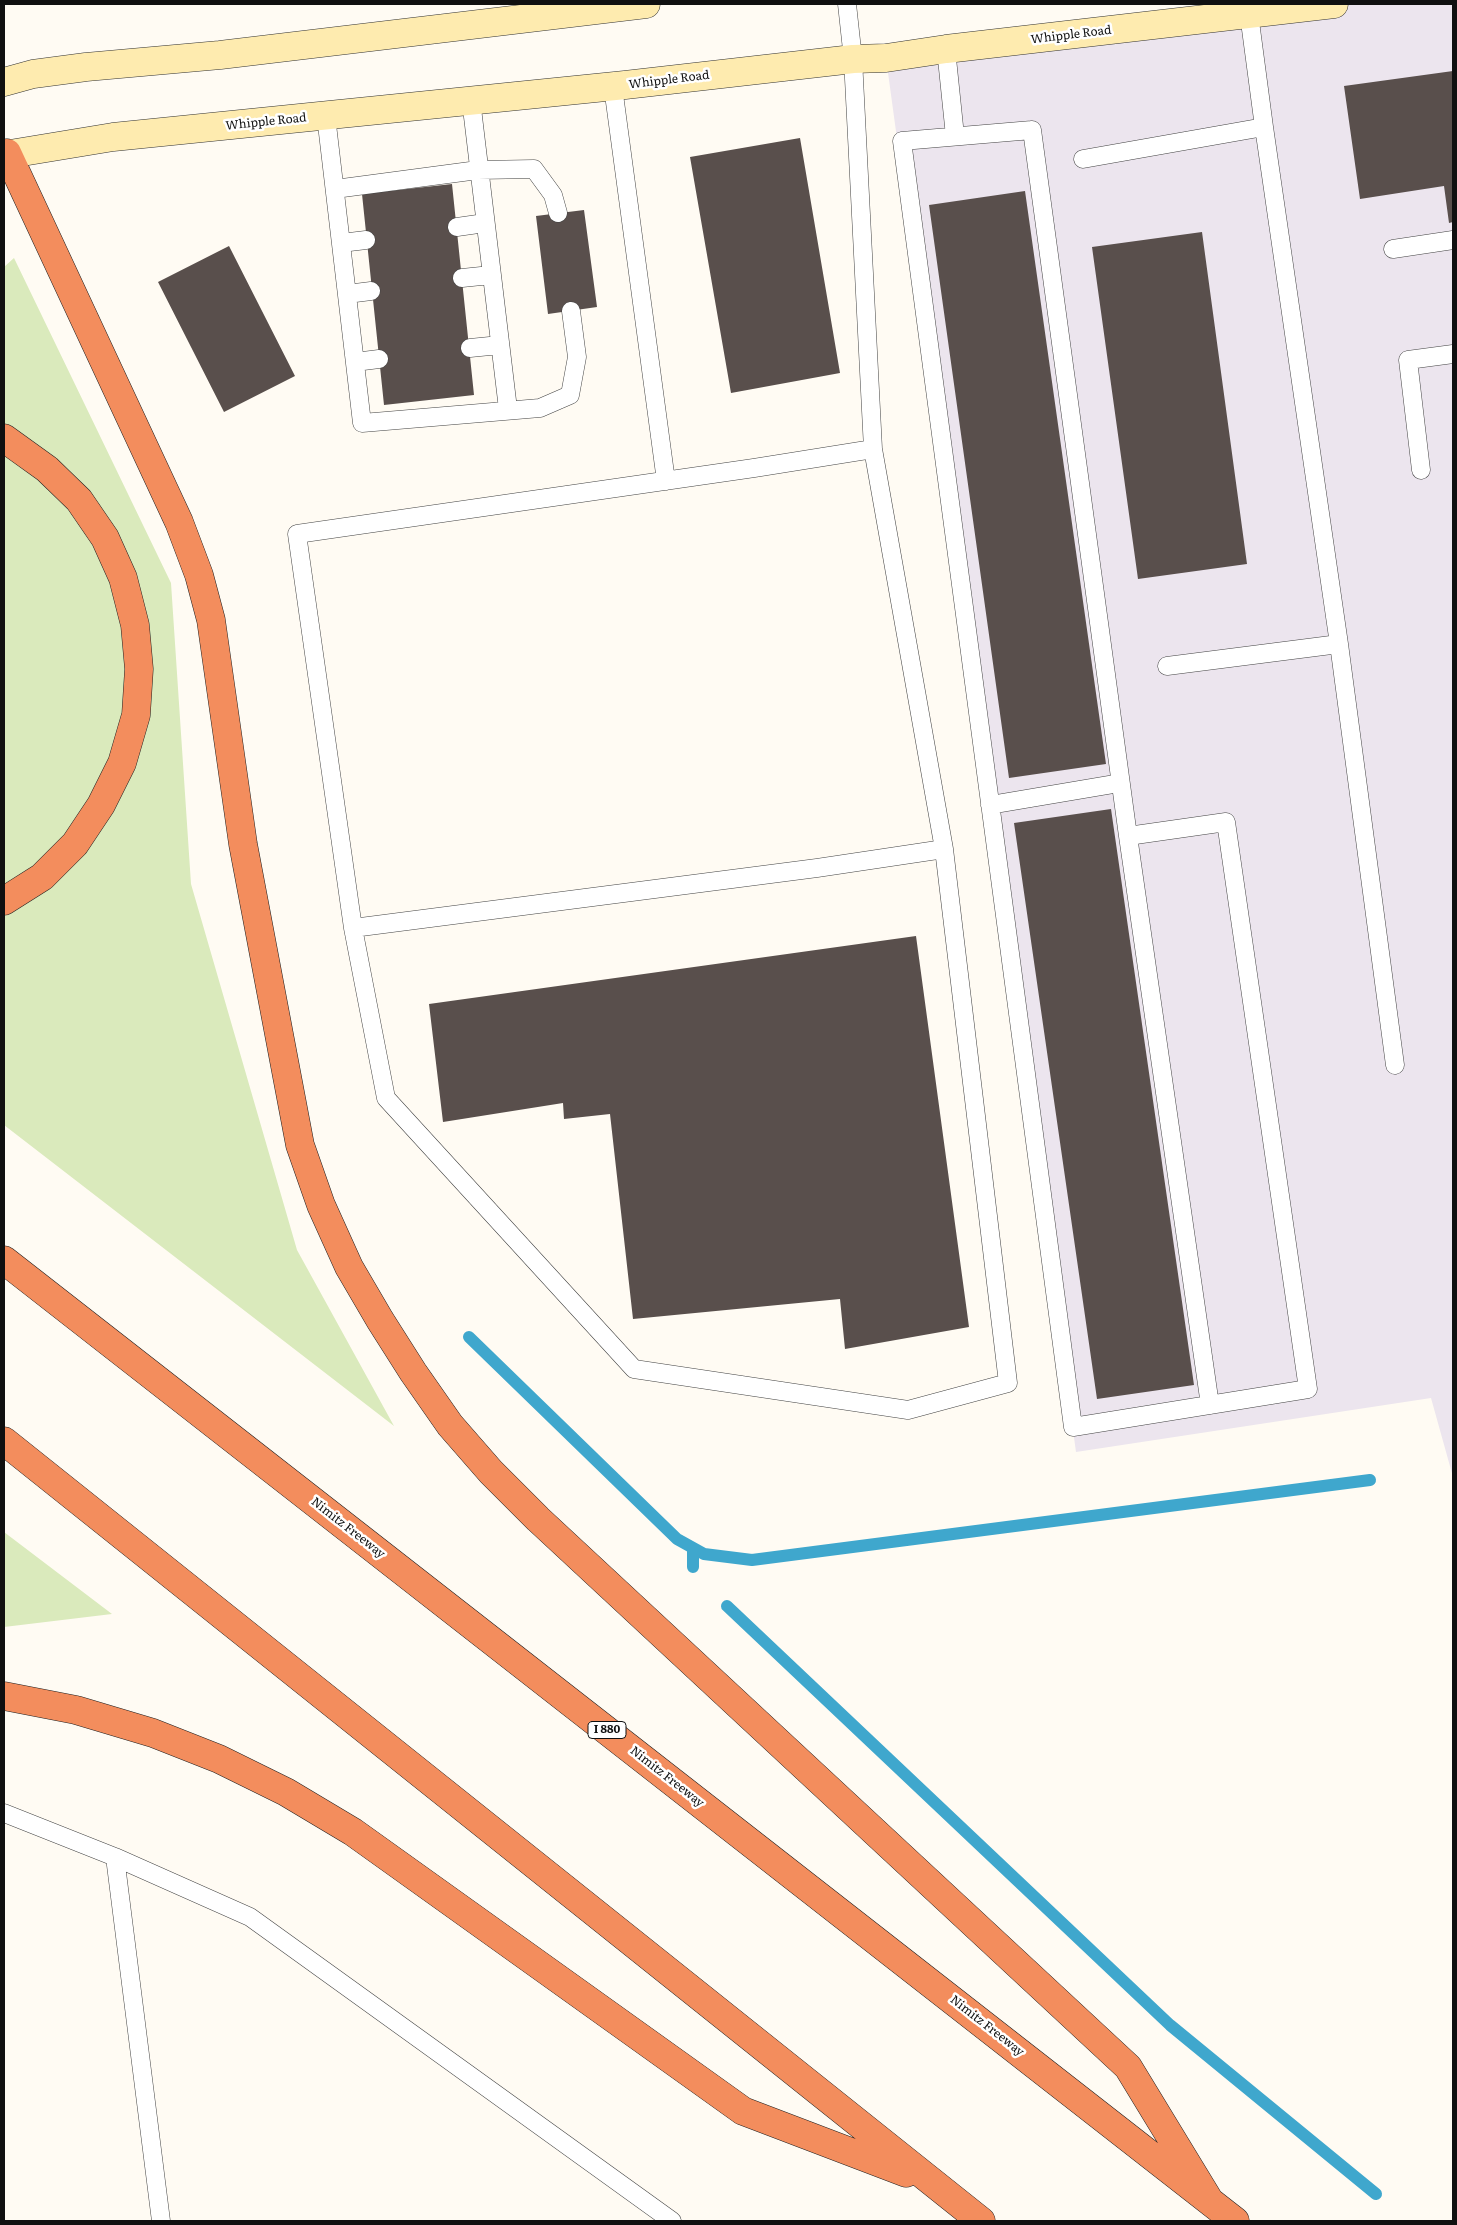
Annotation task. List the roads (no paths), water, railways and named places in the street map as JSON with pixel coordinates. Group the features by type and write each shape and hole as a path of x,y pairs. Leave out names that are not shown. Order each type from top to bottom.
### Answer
{"highway":[{"path":"5,151 179,522 199,575 211,620 243,844 300,1145 322,1204 350,1267 380,1320 450,1425 491,1472 538,1519 1128,2067 1209,2200"},
{"path":"4,438 47,469 79,500 105,538 126,587 135,624 139,669 136,714 122,763 101,806 75,844 42,877 4,901"},
{"name":"Nimitz Freeway","path":"4,1260 1235,2221"},
{"path":"4,1441 981,2221"},
{"path":"4,1696 76,1710 152,1733 219,1759 286,1792 353,1832 743,2111 931,2182"}],"main road":[{"path":"4,82 34,74 78,68 220,55 646,4"},
{"name":"Whipple Road","path":"5,151 113,137 613,86 853,59 886,58 946,49 1334,4"}],"lane":[{"path":"846,4 853,59 873,449 944,849 1008,1383 908,1410 634,1369 386,1098 353,928 297,534 873,449"},
{"path":"1249,14 1339,644 1395,1065"},
{"path":"946,49 955,136"},
{"path":"613,86 666,480"},
{"path":"471,100 508,409"},
{"path":"326,116 362,424 508,409 540,408 570,395 577,357 571,311"},
{"path":"1083,159 1264,128"},
{"path":"1128,836 1226,822 1308,1389 1210,1405 1073,1427 902,141 1032,130 1120,783 1210,1405"},
{"path":"335,189 478,170 534,169 554,195 558,213"},
{"path":"457,227 485,223"},
{"path":"341,243 366,240"},
{"path":"1393,249 1453,240"},
{"path":"462,278 491,275"},
{"path":"347,294 371,290"},
{"path":"470,348 500,345"},
{"path":"1421,470 1408,360 1453,354"},
{"path":"355,362 378,359"},
{"path":"1167,666 1339,644"},
{"path":"990,805 1120,783"},
{"path":"353,928 817,868 944,849"},
{"path":"4,1812 115,1857 250,1917 672,2221"},
{"path":"115,1857 160,2221"}],"waterway":[{"path":"469,1337 677,1539 704,1554 752,1560 1370,1480"},
{"path":"693,1550 693,1567"},
{"path":"727,1606 1170,2025 1376,2194"}]}
